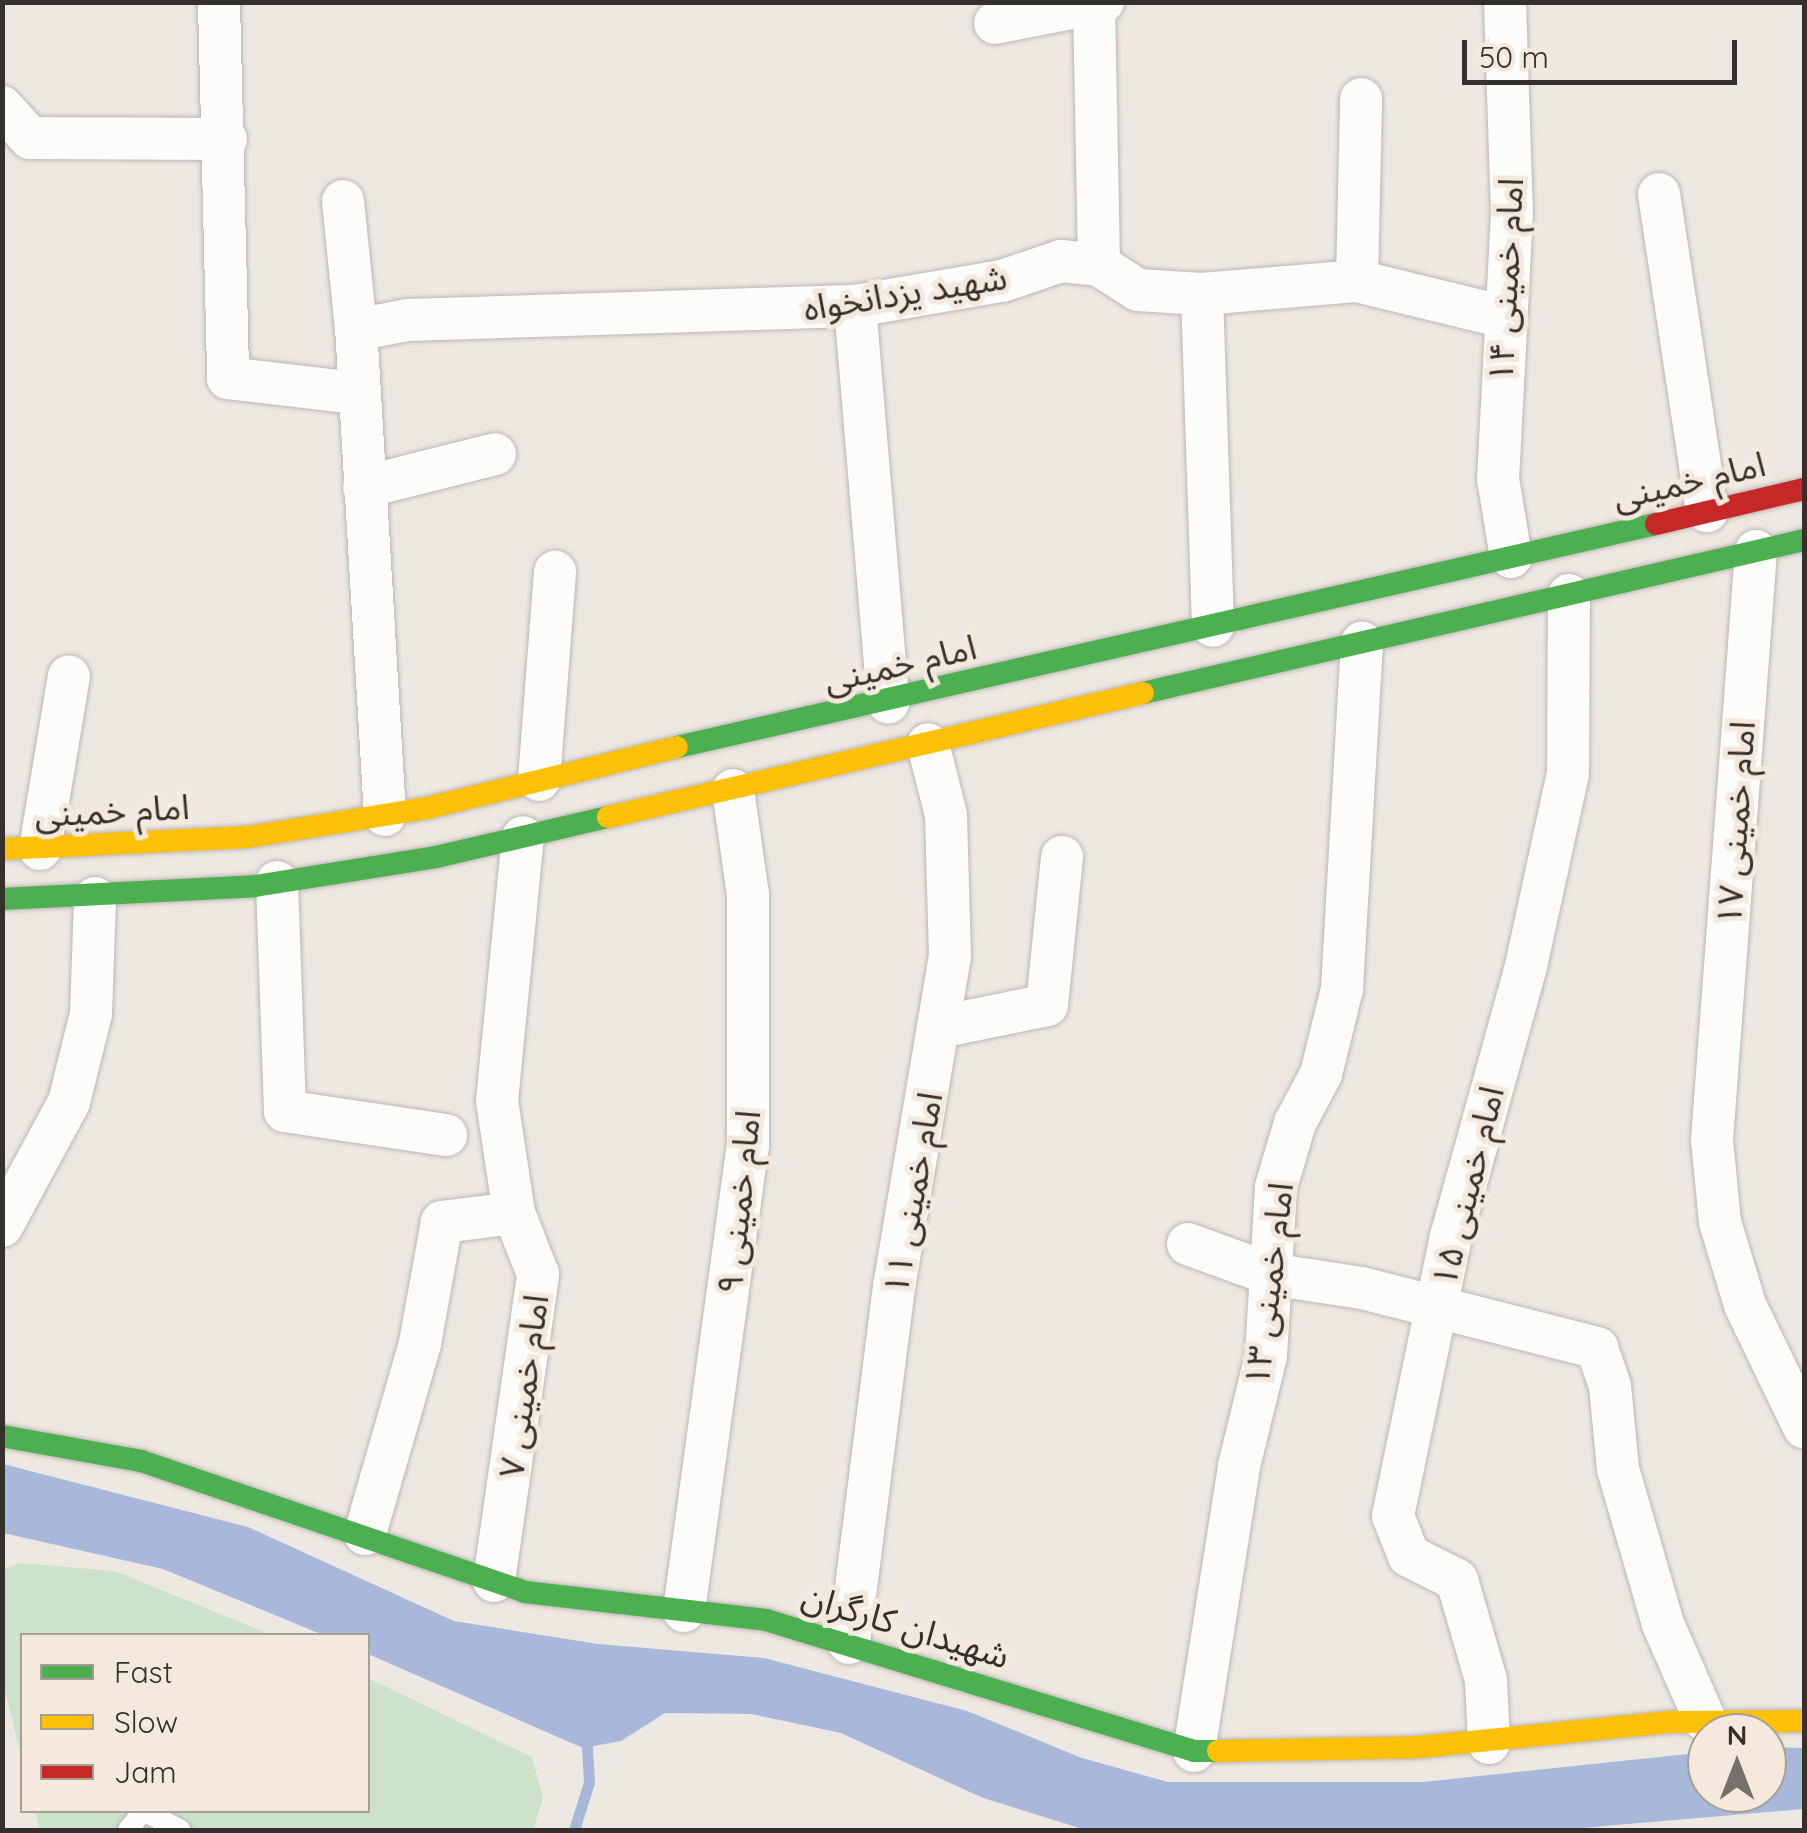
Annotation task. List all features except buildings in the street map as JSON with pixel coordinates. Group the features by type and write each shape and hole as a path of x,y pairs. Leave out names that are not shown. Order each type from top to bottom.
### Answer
{"main road":[{"name":"امام خمینی","path":"21,849 248,837 385,815 590,765 888,703 1804,488"},
{"path":"2,898 95,898 277,882 523,837 1804,540"},
{"path":"590,765 605,819"},
{"name":"شهیدان کارگران","path":"2,1436 141,1462 366,1534 525,1592 766,1620 1194,1751 1489,1743 1687,1722"}],"street":[{"path":"219,2 226,140 228,378 356,393"},
{"name":"امام خمینی ۱۴","path":"1506,2 1512,214 1498,480 1512,557"},
{"path":"995,23 1097,3 1099,266"},
{"path":"1357,281 1361,99"},
{"path":"2,107 30,138 226,140"},
{"path":"1659,194 1708,511"},
{"path":"343,200 356,330 356,393 385,815"},
{"name":"شهید یزدانخواه","path":"356,330 408,320 856,306 1002,281 1061,261 1099,266 1138,290 1202,294 1357,281 1505,317"},
{"path":"1202,294 1213,626"},
{"path":"856,306 888,703"},
{"path":"364,487 496,454"},
{"name":"امام خمینی ۱۷","path":"1756,551 1715,1096 1720,1222 1746,1306 1804,1427"},
{"path":"539,780 555,572"},
{"name":"امام خمینی ۱۵","path":"1489,1743 1486,1680 1457,1580 1409,1556 1393,1516 1436,1310 1526,966 1568,774 1568,595"},
{"name":"امام خمینی ۱۳","path":"1194,1751 1239,1466 1266,1356 1276,1188 1295,1123 1322,1074 1342,989 1362,643"},
{"path":"21,849 69,676"},
{"name":"امام خمینی ۱۱","path":"849,1643 894,1287 950,957 946,815 928,744"},
{"name":"امام خمینی ۹","path":"684,1611 748,1146 748,895 733,790"},
{"name":"امام خمینی ۷","path":"494,1581 538,1274 514,1212 497,1101 523,837"},
{"path":"940,1027 1046,1005 1062,857"},
{"path":"277,882 285,1111 446,1135"},
{"path":"2,1226 69,1102 91,1014 95,898"},
{"path":"366,1534 420,1344 442,1222 514,1212"},
{"path":"1188,1244 1270,1274 1362,1288 1436,1310 1597,1348 1610,1386 1618,1469 1663,1624 1702,1713"}],"lane":[{"path":"148,1813 181,1830"}],"green space":[{"path":"20,1563 115,1571 266,1633 20,1633 20,1752 2,1679 3,1570"},
{"path":"370,1679 532,1757 543,1798 533,1830 40,1830 36,1813 370,1813"}],"water":[{"path":"3,1464 248,1527 454,1621 598,1644 764,1658 967,1711 1082,1758 1168,1782 1423,1782 1687,1754 1687,1813 1757,1813 1558,1830 1086,1830 983,1798 841,1733 751,1714 665,1713 621,1741 583,1748 370,1655 370,1633 318,1633 163,1569 3,1533"},
{"path":"1787,1748 1804,1748 1804,1809 1787,1810"}],"waterway":[{"path":"574,1830 589,1782 586,1732"}],"traffic: fast":[{"path":"677,747 1656,524"},
{"path":"1143,693 1804,540"},
{"path":"2,899 255,886 436,857 608,817"},
{"path":"2,1436 141,1461 525,1592 766,1620 1194,1751 1218,1751"}],"traffic: slow":[{"path":"608,817 1143,693"},
{"path":"2,849 248,837 427,808 677,747"},
{"path":"1218,1751 1419,1747 1668,1722 1804,1721"}],"traffic: jam":[{"path":"1656,524 1804,489"}]}
